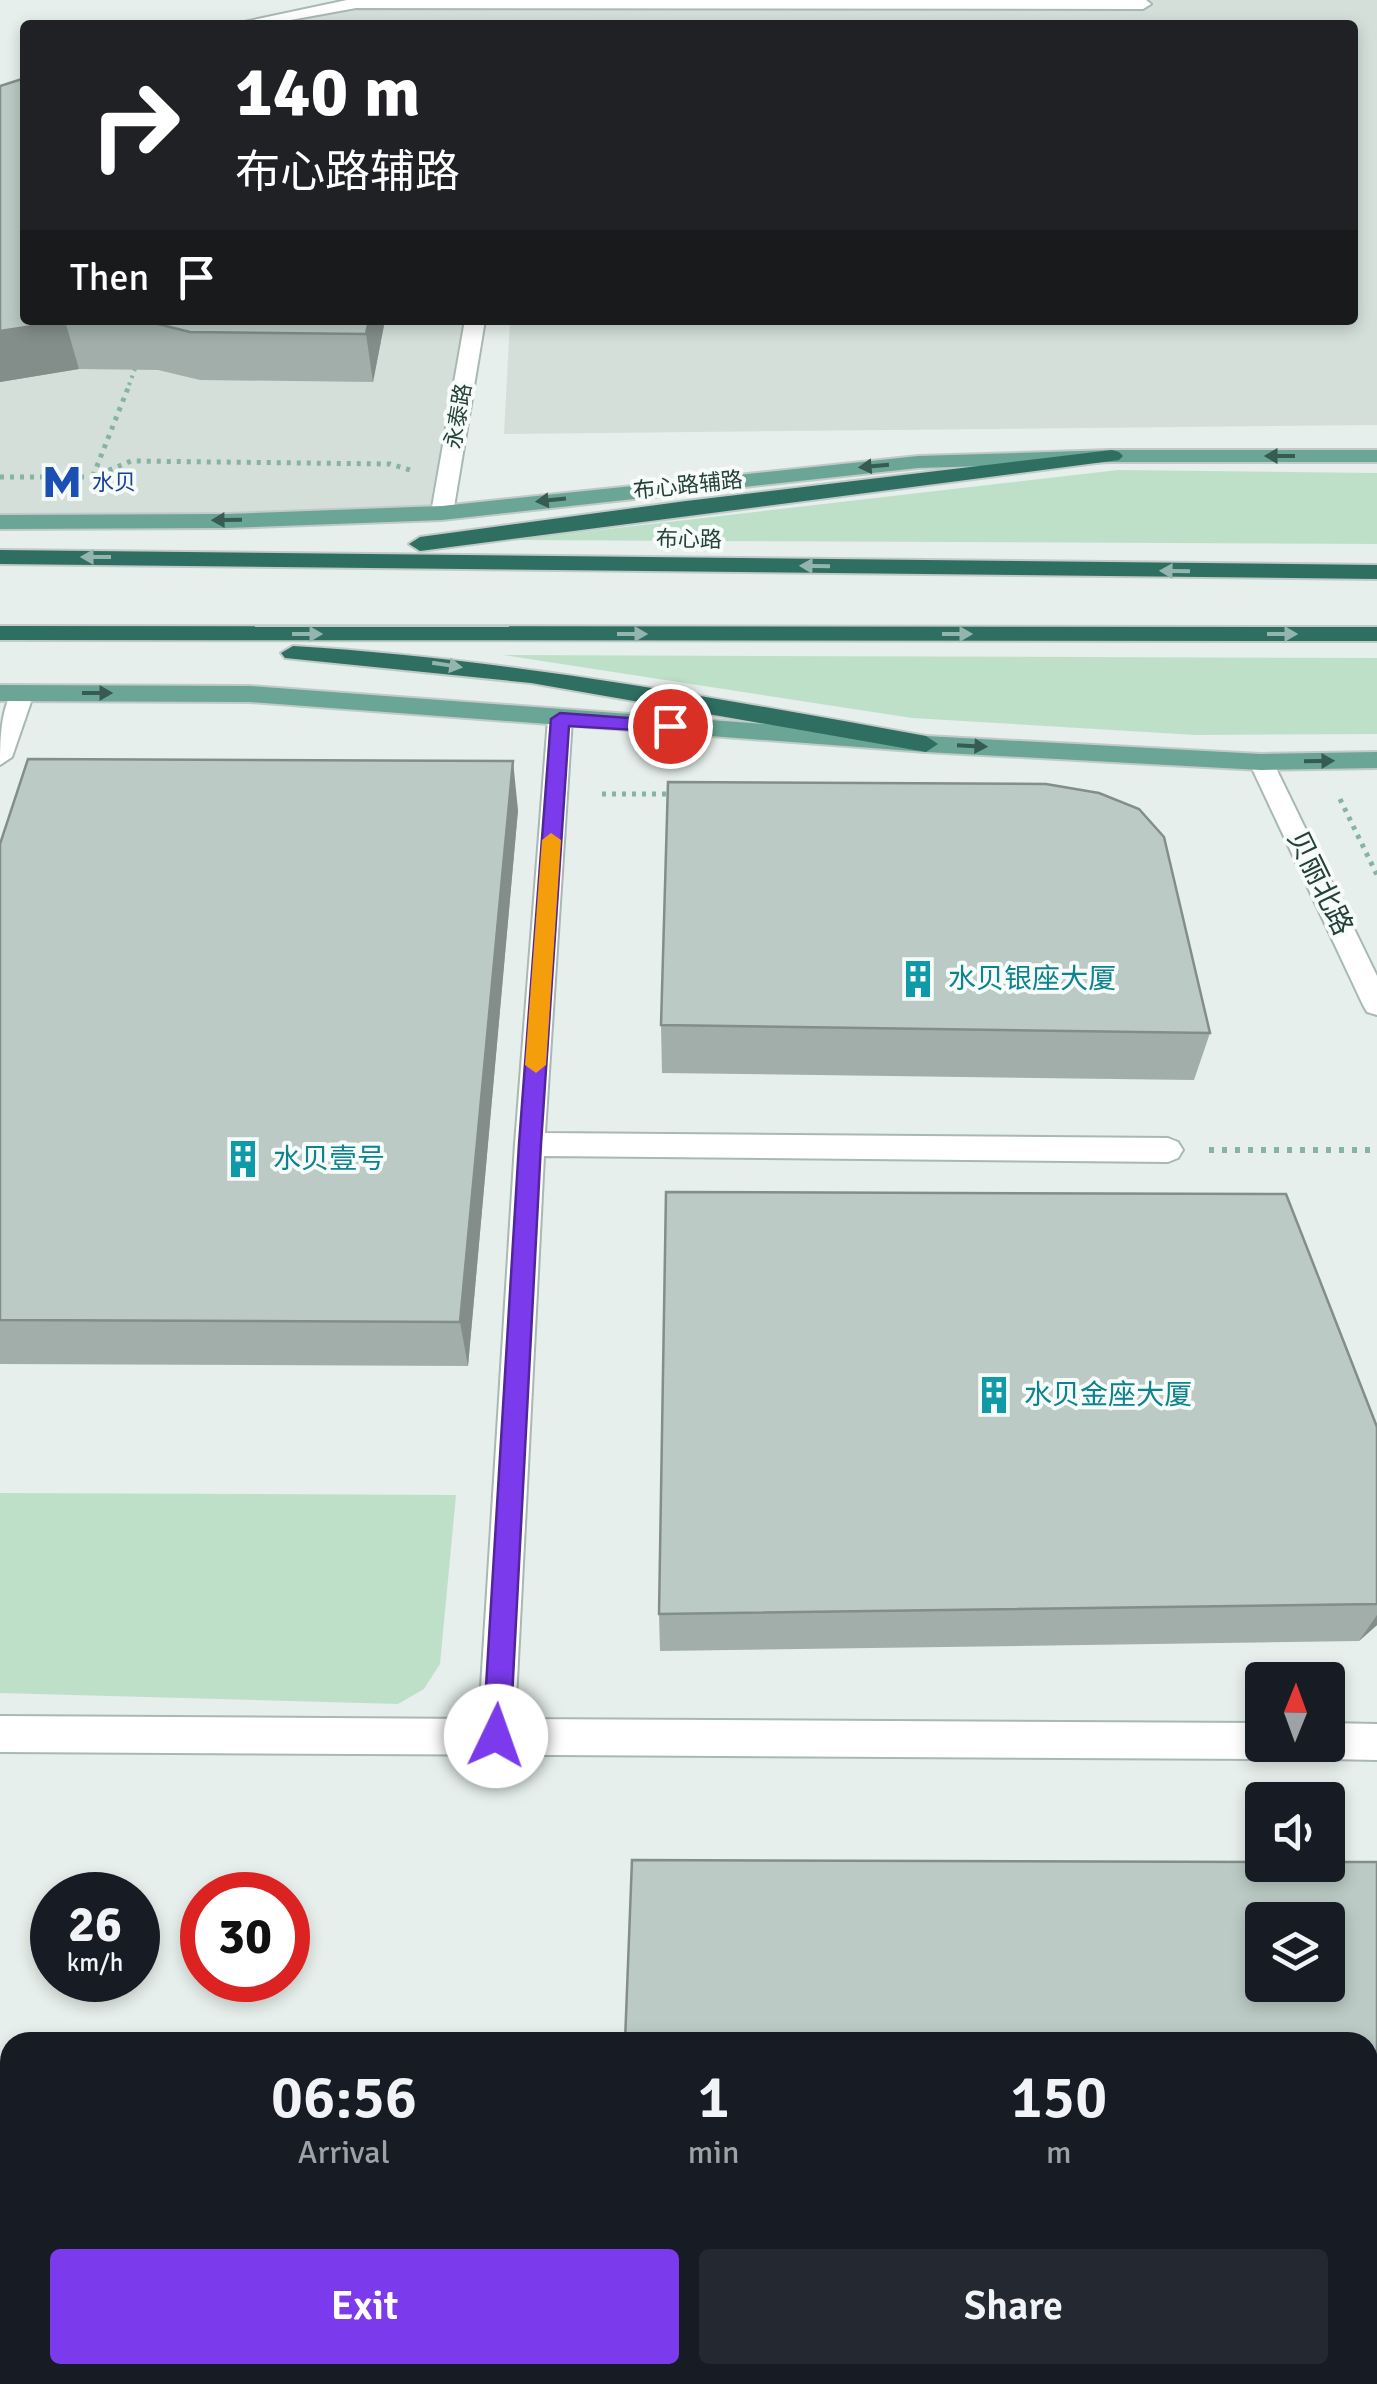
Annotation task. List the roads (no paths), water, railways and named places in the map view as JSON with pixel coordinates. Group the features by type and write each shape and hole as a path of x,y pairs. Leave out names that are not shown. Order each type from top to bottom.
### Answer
{"highway":[{"path":"264,557 410,546 686,507 1112,456"},
{"name":"布心路","path":"0,557 1377,572"},
{"path":"0,637 1377,634"},
{"path":"0,637 396,657 689,702 926,744"}],"main road":[{"name":"布心路辅路","path":"0,522 226,521 442,513 900,464 1112,456 1377,456"},
{"path":"11,693 250,694 926,744 1260,762 1377,760"}],"street":[{"path":"265,20 356,3 1143,4"},
{"name":"永泰路","path":"442,513 473,325"},
{"path":"0,757 11,693"},
{"path":"496,1736 530,1144 560,719"},
{"name":"贝丽北路","path":"1260,762 1363,944 1377,1005"},
{"path":"530,1144 1168,1150"},
{"path":"0,1734 1245,1741"},
{"path":"1345,1741 1377,1742"}],"place":[{"name":"水贝","path":"62,482"},
{"name":"水贝银座大厦","path":"918,979"},
{"name":"水贝壹号","path":"243,1159"},
{"name":"水贝金座大厦","path":"994,1395"}]}
